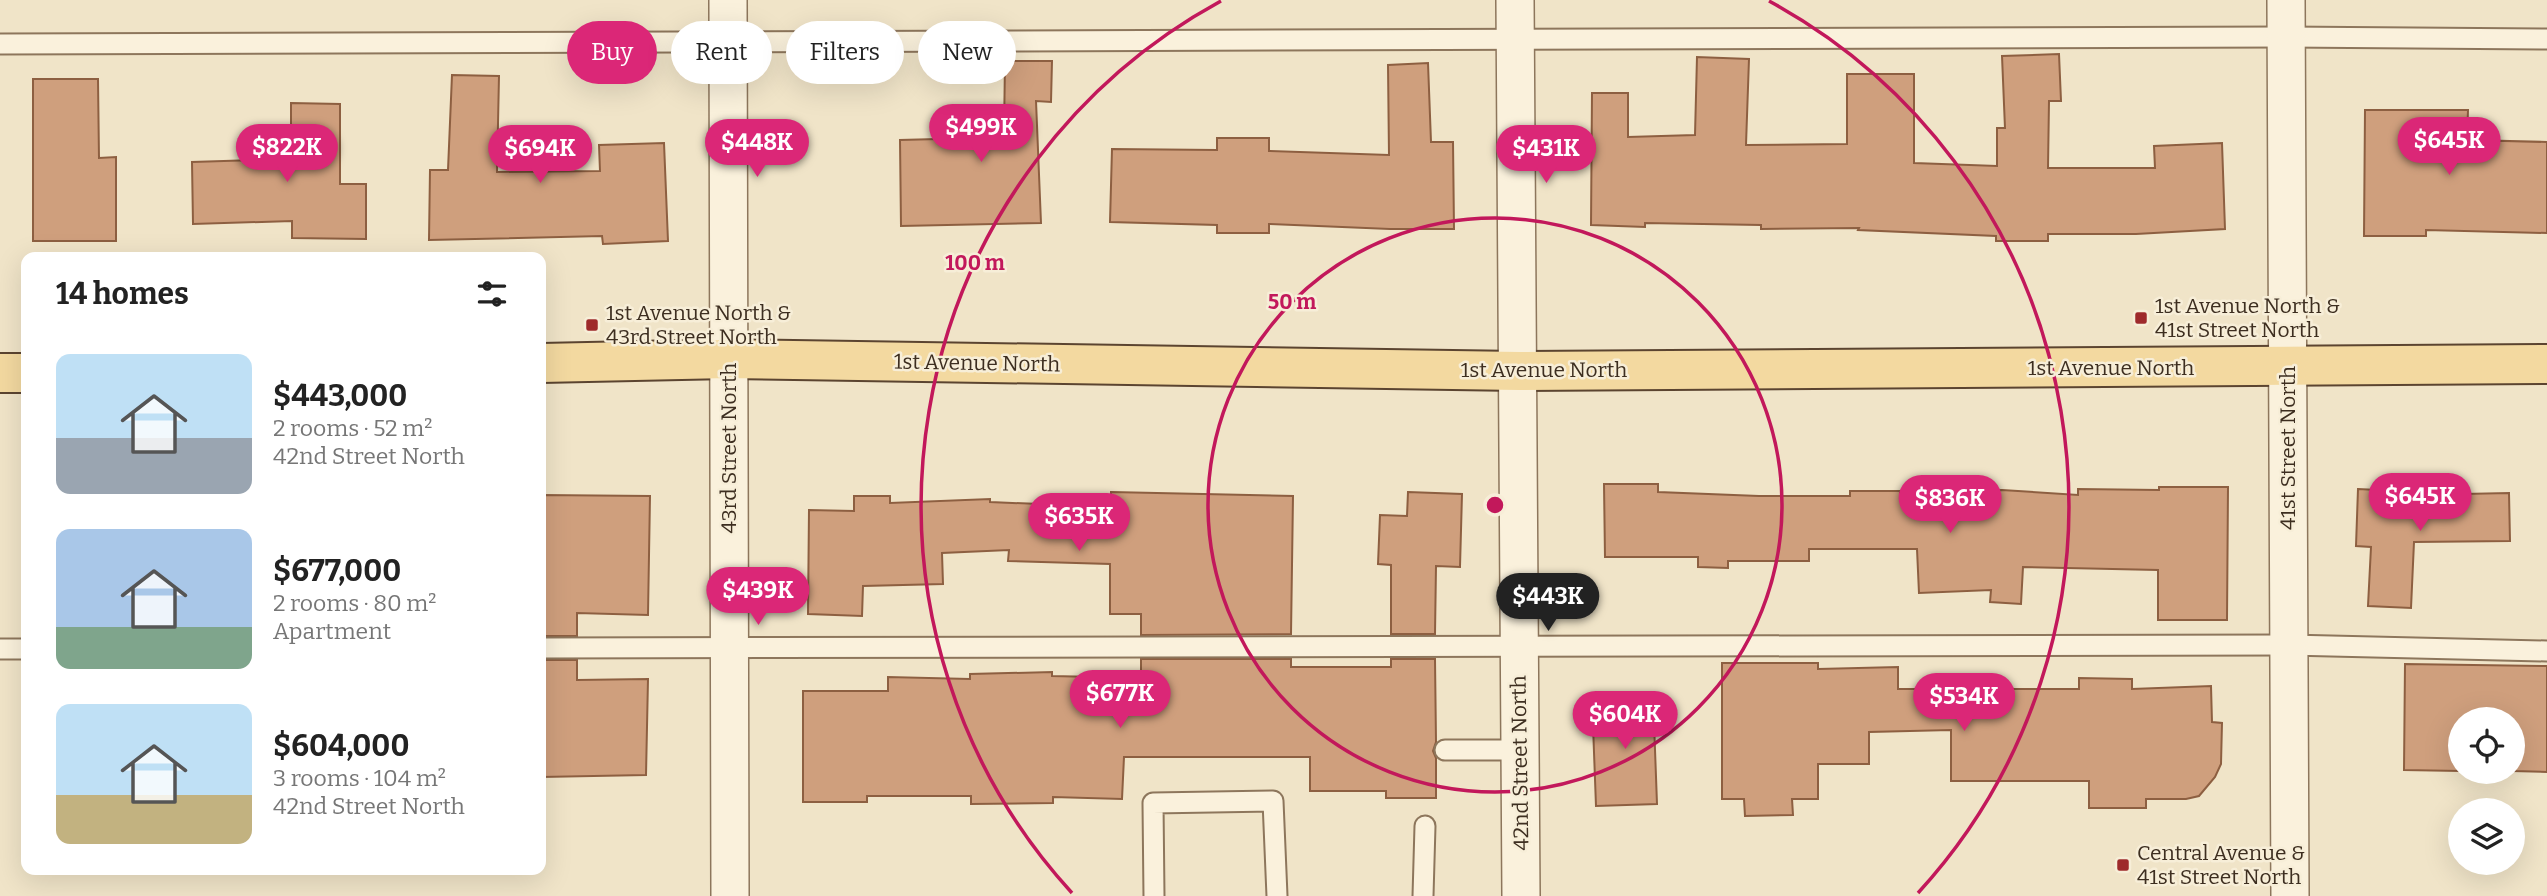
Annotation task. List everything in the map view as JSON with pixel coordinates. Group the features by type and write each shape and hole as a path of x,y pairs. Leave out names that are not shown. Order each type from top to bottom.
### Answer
{"main road":[{"name":"1st Avenue North","path":"546,363 728,359 1519,371 2547,363"},
{"path":"0,373 21,373"}],"street":[{"name":"43rd Street North","path":"728,0 728,21"},
{"name":"42nd Street North","path":"1516,0 1521,896"},
{"name":"41st Street North","path":"2286,0 2290,896"},
{"name":"43rd Street North","path":"728,84 730,896"}],"lane":[{"path":"772,43 2287,37 2547,39"},
{"path":"0,44 671,43"},
{"path":"546,648 2289,645 2547,651"},
{"path":"0,649 21,649"},
{"path":"1445,750 1519,750"},
{"path":"1154,896 1153,803 1273,801 1277,896"},
{"path":"1423,896 1425,826"}],"building":[{"path":"2059,54 2061,101 2049,101 2048,168 2155,168 2154,146 2222,143 2225,229 2136,234 2048,234 2048,241 1996,241 1996,236 1858,230 1859,228 1761,229 1761,225 1645,223 1645,227 1591,225 1592,93 1628,93 1628,137 1695,135 1697,57 1749,59 1746,145 1847,144 1847,74 1914,74 1914,163 1997,166 1997,128 2005,128 2002,56"},
{"path":"1016,61 1052,61 1051,102 1036,101 1041,223 901,226 900,140 976,138 976,135 1004,133 1005,84 1016,84"},
{"path":"1428,63 1431,142 1453,142 1454,229 1269,224 1269,233 1217,233 1217,225 1110,222 1112,149 1217,150 1217,138 1269,138 1269,151 1389,155 1388,65"},
{"path":"452,75 499,76 497,172 600,171 599,145 664,143 668,241 603,244 602,236 429,240 430,170 448,170"},
{"path":"33,79 98,79 99,158 116,157 116,241 33,241"},
{"path":"291,103 340,104 340,184 366,184 366,239 292,238 292,221 193,224 192,162 291,159"},
{"path":"2365,110 2468,110 2467,140 2547,142 2547,233 2426,230 2426,236 2364,236"},
{"path":"1604,484 1658,484 1658,492 1759,496 1850,496 1850,491 1900,491 1900,494 2002,490 2078,495 2078,489 2228,487 2227,620 2158,620 2158,570 2023,567 2021,604 1990,602 1991,590 1919,593 1917,549 1809,549 1809,561 1728,561 1728,568 1698,567 1698,557 1605,557"},
{"path":"2358,489 2416,492 2416,495 2509,493 2510,541 2414,542 2411,608 2368,606 2371,547 2356,546"},
{"path":"1111,492 1293,496 1291,634 1141,635 1141,614 1110,614 1110,564 1008,561 1009,550 942,553 943,584 863,586 862,616 808,614 809,510 854,511 854,496 890,496 890,503 990,499 990,502 1111,507"},
{"path":"1408,492 1462,494 1460,567 1436,566 1435,634 1391,634 1391,565 1378,564 1380,515 1407,516"},
{"path":"546,495 650,496 648,615 577,613 577,636 546,636"},
{"path":"1141,659 1291,659 1291,667 1391,667 1391,659 1435,659 1436,742 1433,751 1436,758 1436,798 1386,798 1386,791 1310,791 1310,757 1124,757 1122,799 1053,797 1053,803 971,804 971,796 867,796 867,802 803,802 803,691 888,691 888,677 970,679 970,674 1052,672 1052,676 1141,678"},
{"path":"546,660 577,660 577,680 648,679 646,775 546,777"},
{"path":"1722,663 1818,663 1818,669 1898,667 1898,689 2079,689 2079,678 2132,679 2132,689 2211,686 2212,722 2222,723 2221,764 2215,777 2199,796 2186,799 2146,799 2146,808 2089,808 2089,781 1951,781 1951,730 1869,732 1869,764 1818,764 1818,799 1792,799 1793,815 1745,816 1744,799 1722,799"},
{"path":"2405,664 2547,666 2547,772 2525,771 2525,707 2448,707 2448,771 2404,770"},
{"path":"1653,695 1657,804 1596,806 1592,698"}],"place":[{"name":"1st Avenue North & 41st Street North","path":"2141,318"},
{"name":"1st Avenue North & 43rd Street North","path":"592,325"},
{"name":"Central Avenue & 41st Street North","path":"2123,865"}]}
